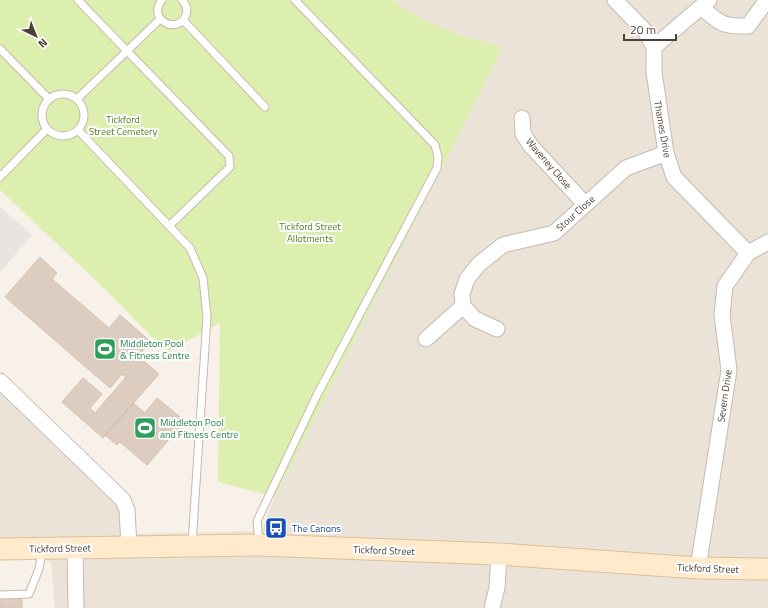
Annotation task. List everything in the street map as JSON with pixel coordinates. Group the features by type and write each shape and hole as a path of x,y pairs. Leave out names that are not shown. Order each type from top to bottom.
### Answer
{"main road":[{"name":"Tickford Street","path":"0,549 259,545 499,554 698,568 768,569"}],"street":[{"path":"615,0 645,31 654,47 705,4 720,24 748,26 767,0"},
{"name":"Thames Drive","path":"654,47 654,72 666,153 674,177 748,254"},
{"name":"Waveney Close","path":"522,118 524,134 531,146 585,204"},
{"name":"Stour Close","path":"463,306 462,294 467,279 479,264 503,245 554,233 626,168 666,153"},
{"name":"Severn Drive","path":"698,568 729,370 722,315 725,286 748,254 768,242"},
{"path":"426,339 463,306 474,319 496,329"},
{"path":"0,381 124,500 127,510 129,546"},
{"path":"75,547 76,608"},
{"path":"492,608 497,588 499,554"}],"lane":[{"path":"78,0 229,156 230,167 169,226"},
{"path":"162,0 158,11 160,19 171,25 183,20"},
{"path":"182,0 186,8 183,20"},
{"path":"259,545 257,521 317,395 437,168 438,156 435,145 294,0"},
{"path":"77,99 160,19"},
{"path":"183,20 266,107"},
{"path":"0,49 49,99"},
{"path":"66,93 77,99 83,108 84,114 84,120 78,130 66,136 59,136 47,129 43,123 42,110 49,99 54,95 66,93"},
{"path":"0,177 47,129"},
{"path":"78,130 190,248 203,278 207,317 192,545"},
{"path":"0,595 29,594 39,569 43,549"}],"shaded area":[{"path":"391,0 768,0 768,608 55,608 51,562 0,554 0,381 123,500 128,534 261,531 275,497 501,51 497,45 463,36 422,19"},
{"path":"0,207 32,235 0,272"}],"green space":[{"path":"0,0 391,0 422,19 463,36 497,45 501,51 275,497 218,482 220,323 167,352 108,292 0,190"}],"building":[{"name":"Middleton Pool & Fitness Centre","path":"40,257 57,273 52,279 109,328 120,315 151,342 138,356 159,374 103,438 62,402 83,378 102,394 90,408 95,413 126,377 122,374 110,388 5,297"},
{"name":"Middleton Pool and Fitness Centre","path":"157,398 185,421 147,465 120,442 117,445 105,435 133,403 145,413"},
{"path":"0,595 22,596 22,608 0,608"}],"place":[{"name":"Middleton Pool & Fitness Centre","path":"105,349"},
{"name":"Middleton Pool and Fitness Centre","path":"145,428"},
{"name":"The Canons","path":"276,528"}],"park label":[{"name":"Tickford Street Cemetery","path":"123,124"},
{"name":"Tickford Street Allotments","path":"310,232"}]}
